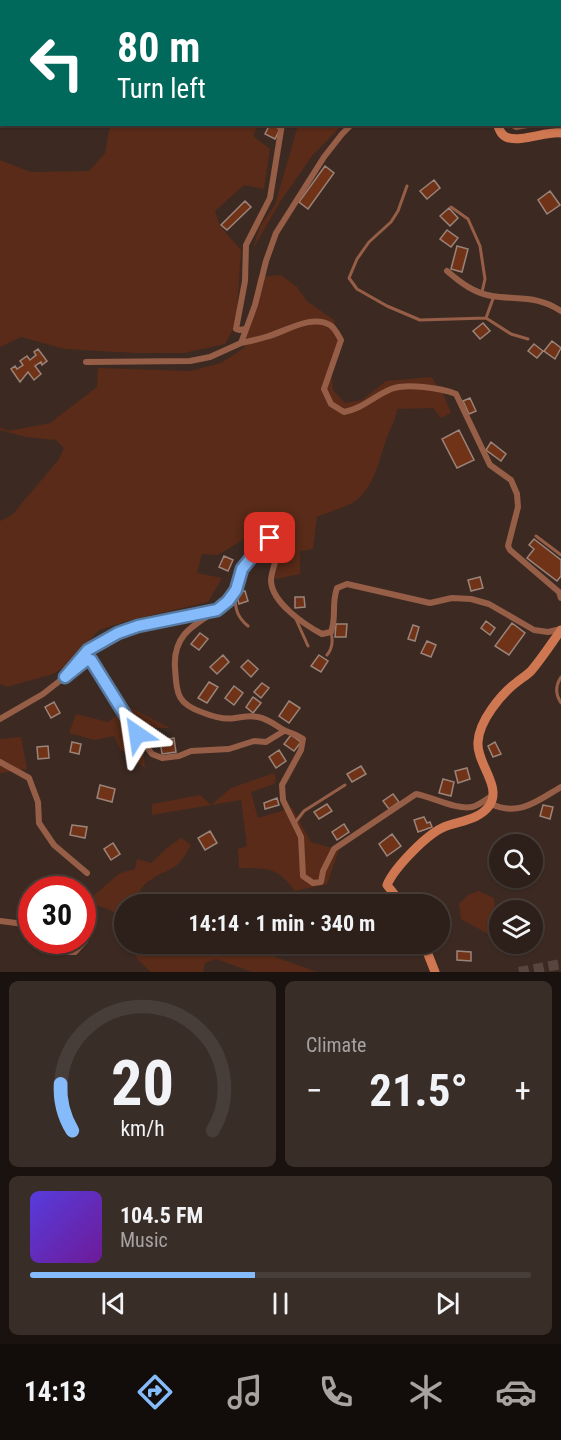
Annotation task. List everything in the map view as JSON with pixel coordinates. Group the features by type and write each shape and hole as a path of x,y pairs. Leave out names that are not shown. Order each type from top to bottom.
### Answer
{"street":[{"path":"246,329 236,329 245,281 246,245 270,198 282,126"},
{"path":"241,343 255,305 276,233 324,158 350,126"},
{"path":"498,126 506,137 561,133"},
{"path":"447,271 467,288 481,293 529,298 550,304 561,311"},
{"path":"86,362 189,361 210,357 241,343 308,322 323,322 330,325 341,340 324,389 331,404 344,412 355,410 391,389 409,386 442,388 456,394 490,465 511,480 517,494 518,507 508,546 510,550 559,592 561,598"},
{"path":"492,799 472,807 447,804 416,794 334,849 323,871 321,882 312,883 303,876 301,837 283,800 282,784 301,750 303,739 268,720 248,716 217,718 190,709 183,704 178,696 174,664 177,646 184,633 193,625 228,601 236,590 242,569 266,539 275,540 279,547 271,582 279,600 306,626 322,634 331,632 335,621 333,601 337,588 347,584 430,603 452,598 471,599 489,604 534,630 548,632 561,629"},
{"path":"65,677 88,650 118,633 138,626 217,610"},
{"path":"561,629 530,673 515,683 486,717 478,741 480,759 486,769 492,799 501,808 522,809 561,787"},
{"path":"0,719 43,694 85,661 91,660 137,734 152,754 162,758 179,756 192,751 229,749 254,741 266,742 284,730"},
{"path":"0,762 29,778 38,802 39,823 54,845 87,873"},
{"path":"394,894 387,885 404,860 441,829 483,814 492,799"},
{"path":"0,921 18,923"},
{"path":"428,954 435,972"}],"lane":[{"path":"407,186 394,216 369,242 357,259 349,278 357,289 387,306 420,320 486,318 511,334 528,339"},
{"path":"451,207 468,219 480,246 485,279 481,293"},
{"path":"486,318 494,296"},
{"path":"536,536 561,555"},
{"path":"236,590 235,605 239,618 248,626"},
{"path":"294,615 308,646"},
{"path":"327,655 331,651 333,639 331,632"},
{"path":"561,676 557,683 556,696 561,703"},
{"path":"294,824 304,811 345,785"}],"shaded area":[{"path":"110,126 191,128 192,126 258,126 253,136 270,149 264,189 244,185 215,211 220,226 241,250 236,324 225,344 184,353 134,353 65,349 21,337 0,347 0,160 31,172 89,171 105,153"},
{"path":"298,126 341,126 312,156 280,202 253,249 260,226 275,205"},
{"path":"281,275 297,287 307,301 334,320 340,344 331,368 333,390 345,403 362,400 386,381 431,377 443,393 451,413 441,418 433,408 397,409 374,477 364,493 353,503 317,517 313,549 300,551 300,574 275,579 280,543 278,531 263,524 249,536 218,555 202,554 197,573 222,578 208,602 99,630 66,666 53,674 7,687 0,684 0,521 12,515 59,459 64,448 56,440 26,437 0,430 0,427 8,431 50,423 97,387 98,368 190,371 221,363 244,348 258,277"},
{"path":"128,706 170,728 141,728 145,768 120,749 114,736 94,740 69,733 76,714 108,722"},
{"path":"21,737 27,769 0,773 0,739"},
{"path":"274,773 276,778 274,784 251,792 258,818 292,808 311,842 339,850 327,884 295,891 282,877 271,870 239,868 238,849 247,846 241,800 152,815 152,804 200,795 211,805 231,788"},
{"path":"181,838 191,845 177,865 151,879 138,894 114,894 114,913 96,905 96,893 120,873 135,869 137,859 151,863"},
{"path":"479,891 494,898 494,900 489,900 489,934 461,919 459,904 468,895"},
{"path":"135,954 267,954 317,972 252,972 216,959 205,963 203,972 151,972"}],"building":[{"path":"269,126 280,129 275,139 265,134"},
{"path":"325,166 334,173 308,209 299,202"},
{"path":"434,180 440,188 427,199 420,191"},
{"path":"550,191 560,205 547,214 538,200"},
{"path":"245,201 251,207 227,230 221,225"},
{"path":"449,208 458,218 450,226 440,216"},
{"path":"447,230 458,238 451,247 440,239"},
{"path":"457,246 468,249 462,272 451,269"},
{"path":"483,323 490,331 480,339 473,331"},
{"path":"552,341 561,348 555,359 544,351"},
{"path":"534,344 543,351 537,358 528,351"},
{"path":"38,349 47,361 35,366 41,374 34,380 28,372 20,382 11,369 15,366 17,369 23,365 20,361 27,356 30,360 36,355 34,352"},
{"path":"470,398 476,411 469,414 463,401"},
{"path":"459,430 474,460 457,468 442,439"},
{"path":"491,442 506,454 501,461 486,450"},
{"path":"534,539 561,560 561,576 557,581 527,558 534,549 529,545"},
{"path":"224,556 233,560 228,571 219,567"},
{"path":"480,577 483,588 471,591 468,580"},
{"path":"245,591 248,601 239,604 236,593"},
{"path":"295,597 304,597 305,607 295,608"},
{"path":"486,621 495,628 490,635 481,628"},
{"path":"512,623 525,633 509,655 495,646"},
{"path":"336,624 347,624 346,637 335,637"},
{"path":"413,625 419,627 415,641 408,639"},
{"path":"200,633 208,639 199,650 191,644"},
{"path":"427,641 436,645 431,657 421,653"},
{"path":"223,655 229,662 217,674 210,667"},
{"path":"319,655 328,661 321,672 311,666"},
{"path":"248,660 258,669 251,677 241,667"},
{"path":"209,682 218,687 207,703 198,698"},
{"path":"262,683 269,688 261,698 254,692"},
{"path":"234,686 243,693 234,705 225,698"},
{"path":"253,697 261,703 253,713 246,707"},
{"path":"289,701 300,708 289,723 279,716"},
{"path":"54,702 60,713 51,718 45,707"},
{"path":"291,735 301,742 294,751 284,744"},
{"path":"174,738 176,752 162,754 160,740"},
{"path":"72,742 81,744 79,754 70,752"},
{"path":"495,742 501,754 493,757 488,746"},
{"path":"48,746 49,758 38,759 37,747"},
{"path":"279,750 286,761 276,768 269,757"},
{"path":"361,766 366,774 352,782 347,774"},
{"path":"467,768 470,779 458,783 455,771"},
{"path":"443,779 454,782 451,796 439,793"},
{"path":"100,785 115,789 112,802 97,798"},
{"path":"393,794 399,802 389,809 383,801"},
{"path":"277,798 279,805 265,809 264,803"},
{"path":"327,804 332,811 319,819 314,812"},
{"path":"543,805 553,807 550,819 540,816"},
{"path":"424,817 432,827 418,832 414,820"},
{"path":"344,824 349,832 337,840 332,832"},
{"path":"72,825 87,827 85,838 70,835"},
{"path":"210,831 217,843 205,850 198,838"},
{"path":"392,834 401,846 387,856 379,844"},
{"path":"113,843 120,854 111,860 104,849"},
{"path":"457,951 471,952 471,961 457,960"}],"tunnel":[{"path":"519,972 561,964"}],"route":[{"path":"137,734 91,660 85,661 65,677 88,650 118,633 138,626 217,610 236,590 242,569 256,550 266,539 270,538"}]}
